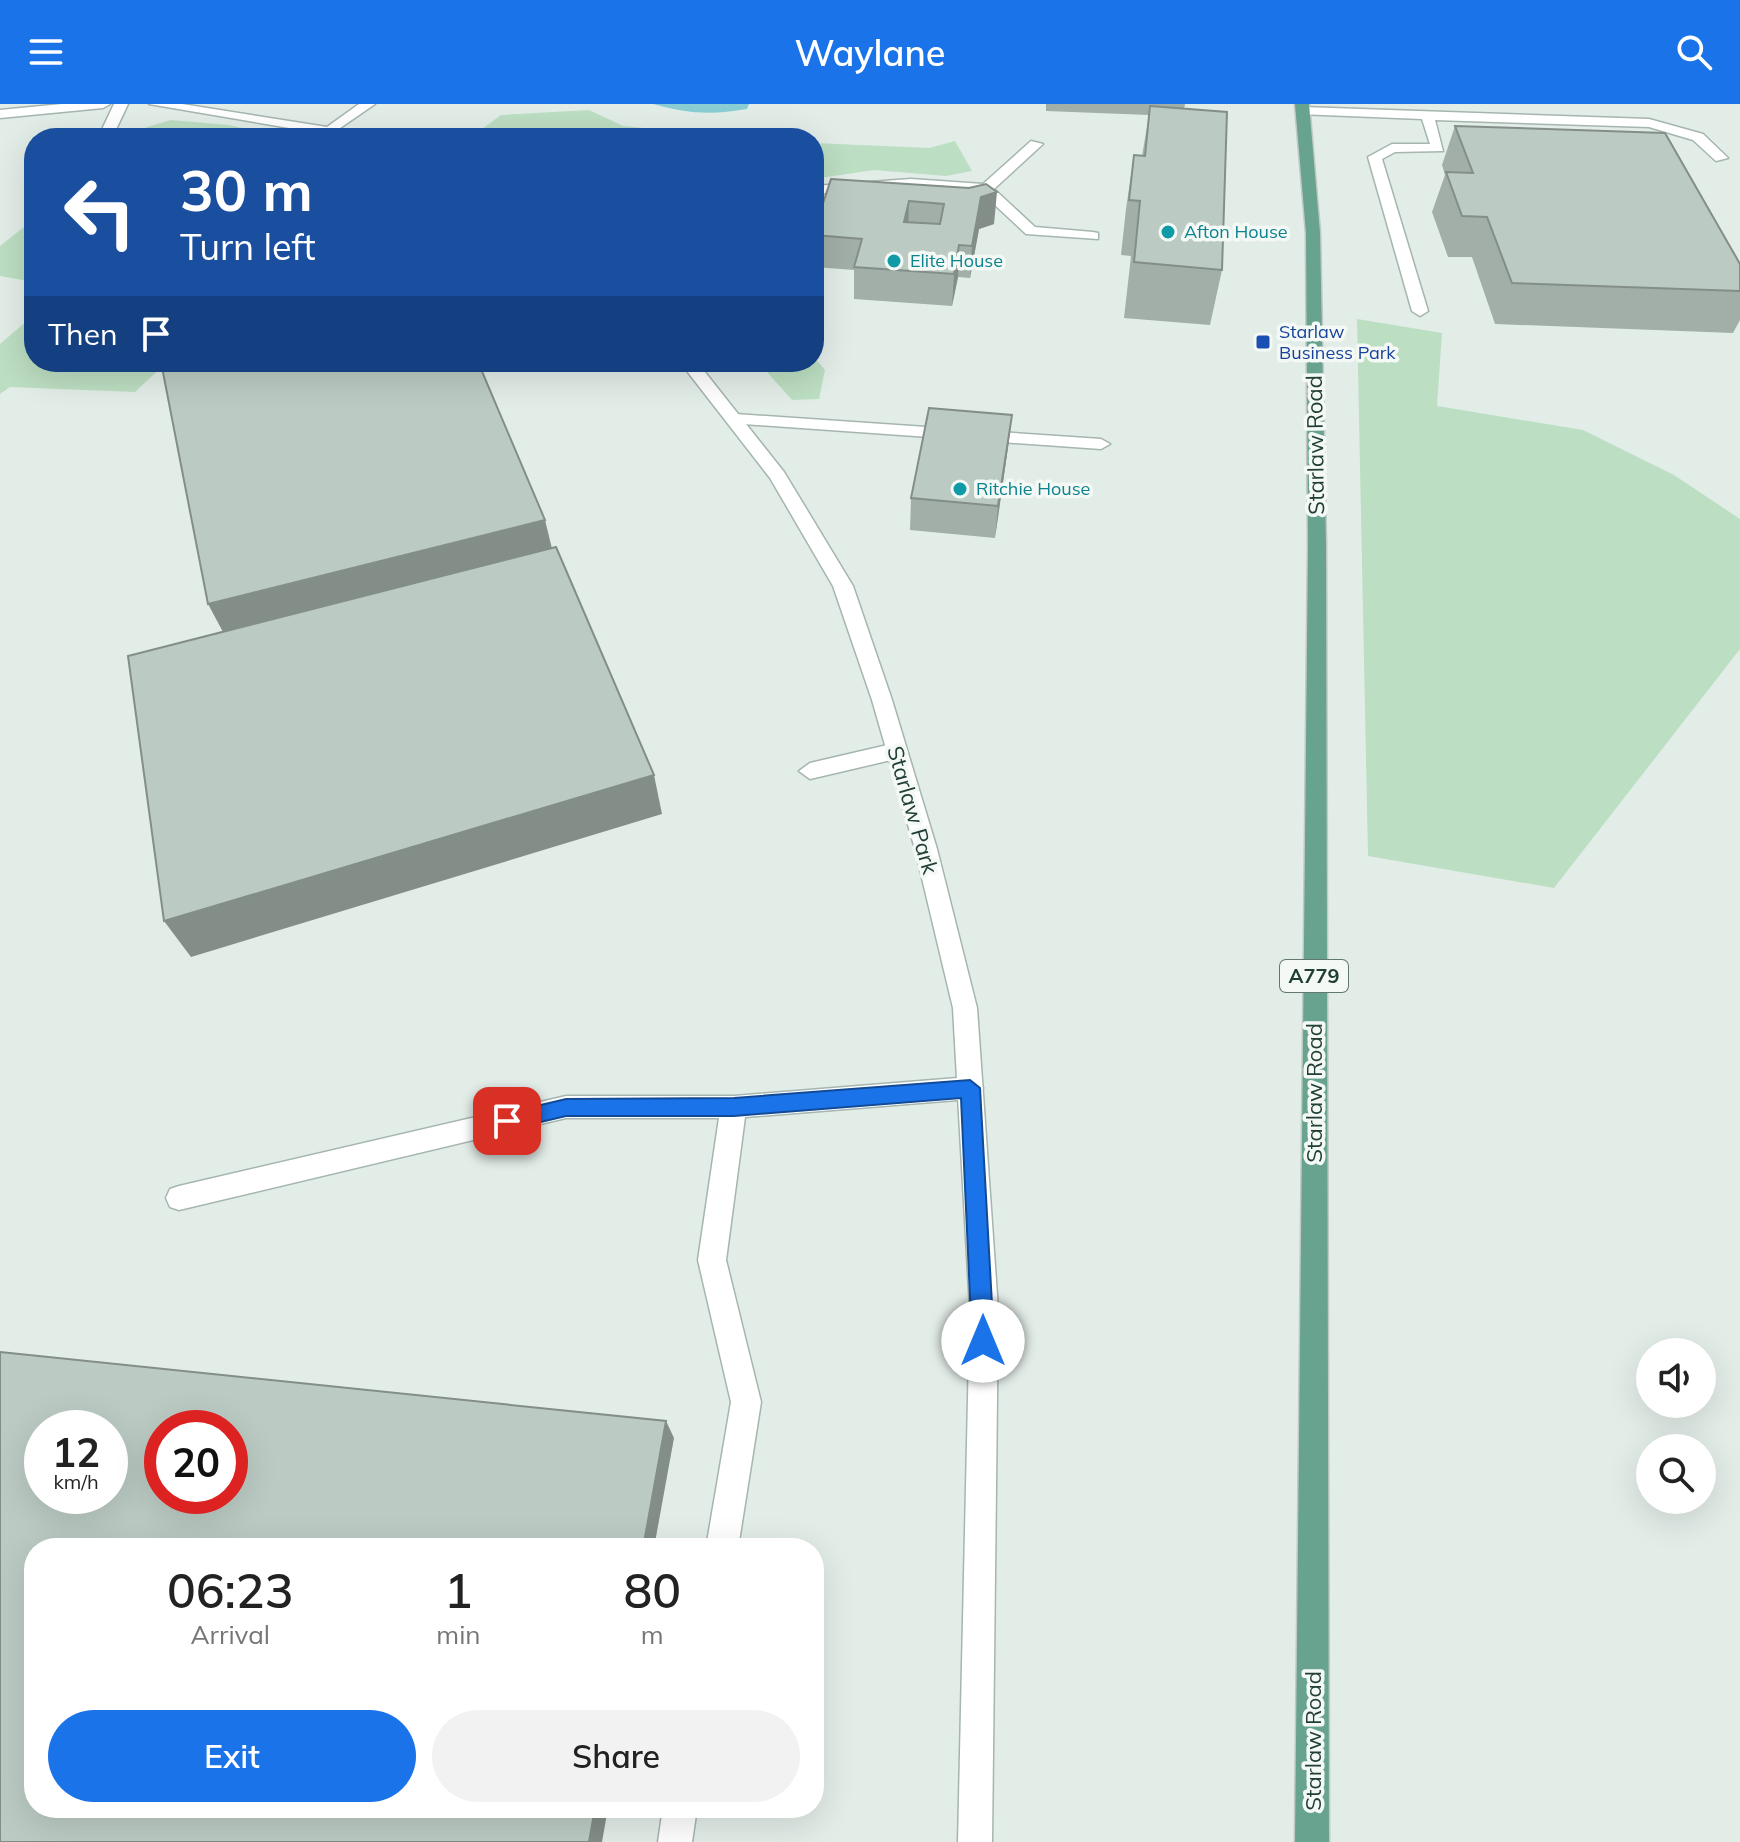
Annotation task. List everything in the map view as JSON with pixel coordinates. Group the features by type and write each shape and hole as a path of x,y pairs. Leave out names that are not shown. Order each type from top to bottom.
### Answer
{"main road":[{"name":"Starlaw Road","path":"1302,108 1313,233 1317,545 1312,1842"}],"street":[{"path":"0,114 103,104"},
{"path":"110,128 121,104"},
{"path":"156,104 311,128"},
{"path":"334,128 368,104"},
{"path":"1342,104 1361,112"},
{"path":"1545,104 1553,120"},
{"path":"1302,108 1649,123 1683,129 1709,143 1721,158"},
{"path":"1420,311 1375,157 1392,148 1445,148 1427,115"},
{"path":"986,189 1036,144"},
{"path":"824,189 911,183 986,189 1031,231 1093,236"},
{"name":"Starlaw Park","path":"696,372 778,476 843,586 926,849 965,1008 984,1309 975,1842"},
{"path":"735,419 1101,444"},
{"path":"810,771 896,751"},
{"path":"179,1198 566,1107 734,1107 970,1088"},
{"path":"724,1538 746,1402 712,1260 734,1107"},
{"path":"675,1842 679,1818"}],"green space":[{"path":"589,110 623,126 643,128 483,128 501,115"},
{"path":"171,120 243,128 146,128"},
{"path":"955,141 972,171 946,176 874,170 824,178 824,143 929,148"},
{"path":"24,227 24,280 0,276 0,246"},
{"path":"1357,319 1442,333 1437,406 1583,430 1674,475 1740,519 1740,649 1554,888 1368,856"},
{"path":"24,324 24,372 156,372 135,392 10,387 0,394 0,344"},
{"path":"824,369 825,370 819,399 792,400 767,372 824,372"}],"water":[{"path":"653,104 749,104 747,109 711,113"}],"building":[{"path":"1150,106 1227,112 1222,270 1134,262 1140,201 1129,200 1134,155 1145,156"},
{"path":"1455,126 1665,133 1740,264 1740,291 1512,283 1487,217 1462,216 1446,172 1473,173"},
{"path":"831,179 969,188 986,184 997,192 981,197 972,246 959,245 954,274 854,267 862,239 824,236 824,200","holes":["909,201 944,204 940,224 904,222"]},
{"path":"163,372 482,372 545,520 208,604"},
{"name":"Ritchie House","path":"929,408 1012,415 998,506 911,498"},
{"path":"556,547 654,775 164,921 128,656"},
{"path":"0,1352 666,1421 645,1538 24,1538 24,1818 593,1818 589,1842 0,1842"}],"place":[{"name":"Afton House","path":"1168,232"},
{"name":"Elite House","path":"894,261"},
{"name":"Starlaw Business Park","path":"1263,342"},
{"name":"Ritchie House","path":"960,489"}],"route":[{"path":"507,1121 566,1107 734,1107 970,1088 984,1309 983,1341"}]}
